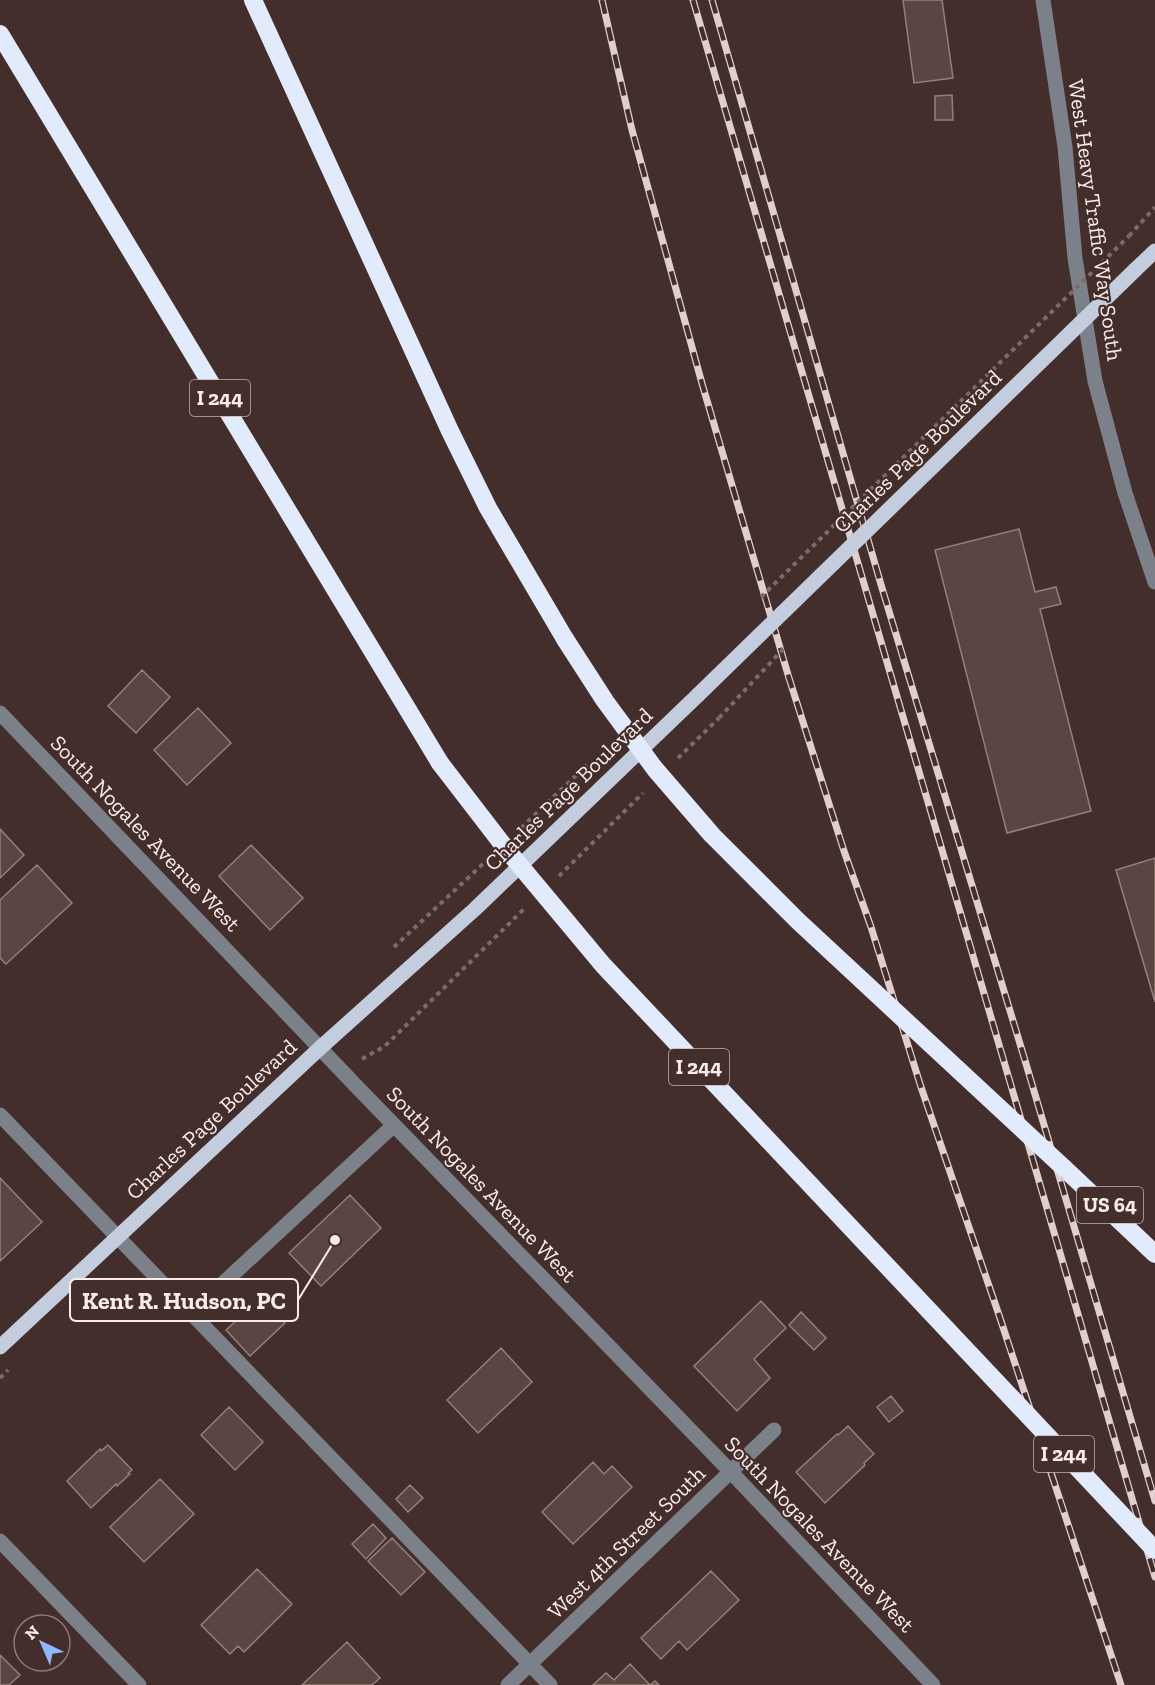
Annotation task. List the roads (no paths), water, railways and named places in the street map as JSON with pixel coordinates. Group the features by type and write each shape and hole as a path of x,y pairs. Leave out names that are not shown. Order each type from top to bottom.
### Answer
{"highway":[{"path":"253,0 488,508 565,639 605,701 655,770 712,835 807,929 1155,1254"},
{"name":"I 244","path":"0,34 440,762 507,850 603,965 1155,1550"},
{"name":"US 64","path":"1064,1168 1155,1243"}],"main road":[{"name":"Charles Page Boulevard","path":"0,1347 320,1048 484,900 1155,251"}],"street":[{"name":"West Heavy Traffic Way South","path":"1043,0 1065,147 1075,258 1095,381 1125,493 1154,575"},
{"name":"South Nogales Avenue West","path":"0,713 933,1685"},
{"path":"0,1115 550,1685"},
{"path":"191,1313 394,1125"},
{"name":"West 4th Street South","path":"508,1685 774,1430"},
{"path":"0,1542 139,1685"}],"railway":[{"path":"602,0 632,130 703,387 789,678 921,1087 1121,1685"},
{"path":"693,0 1155,1577"},
{"path":"712,0 882,588 1155,1501"}],"place":[{"name":"Kent R. Hudson, PC","path":"335,1240"}]}
